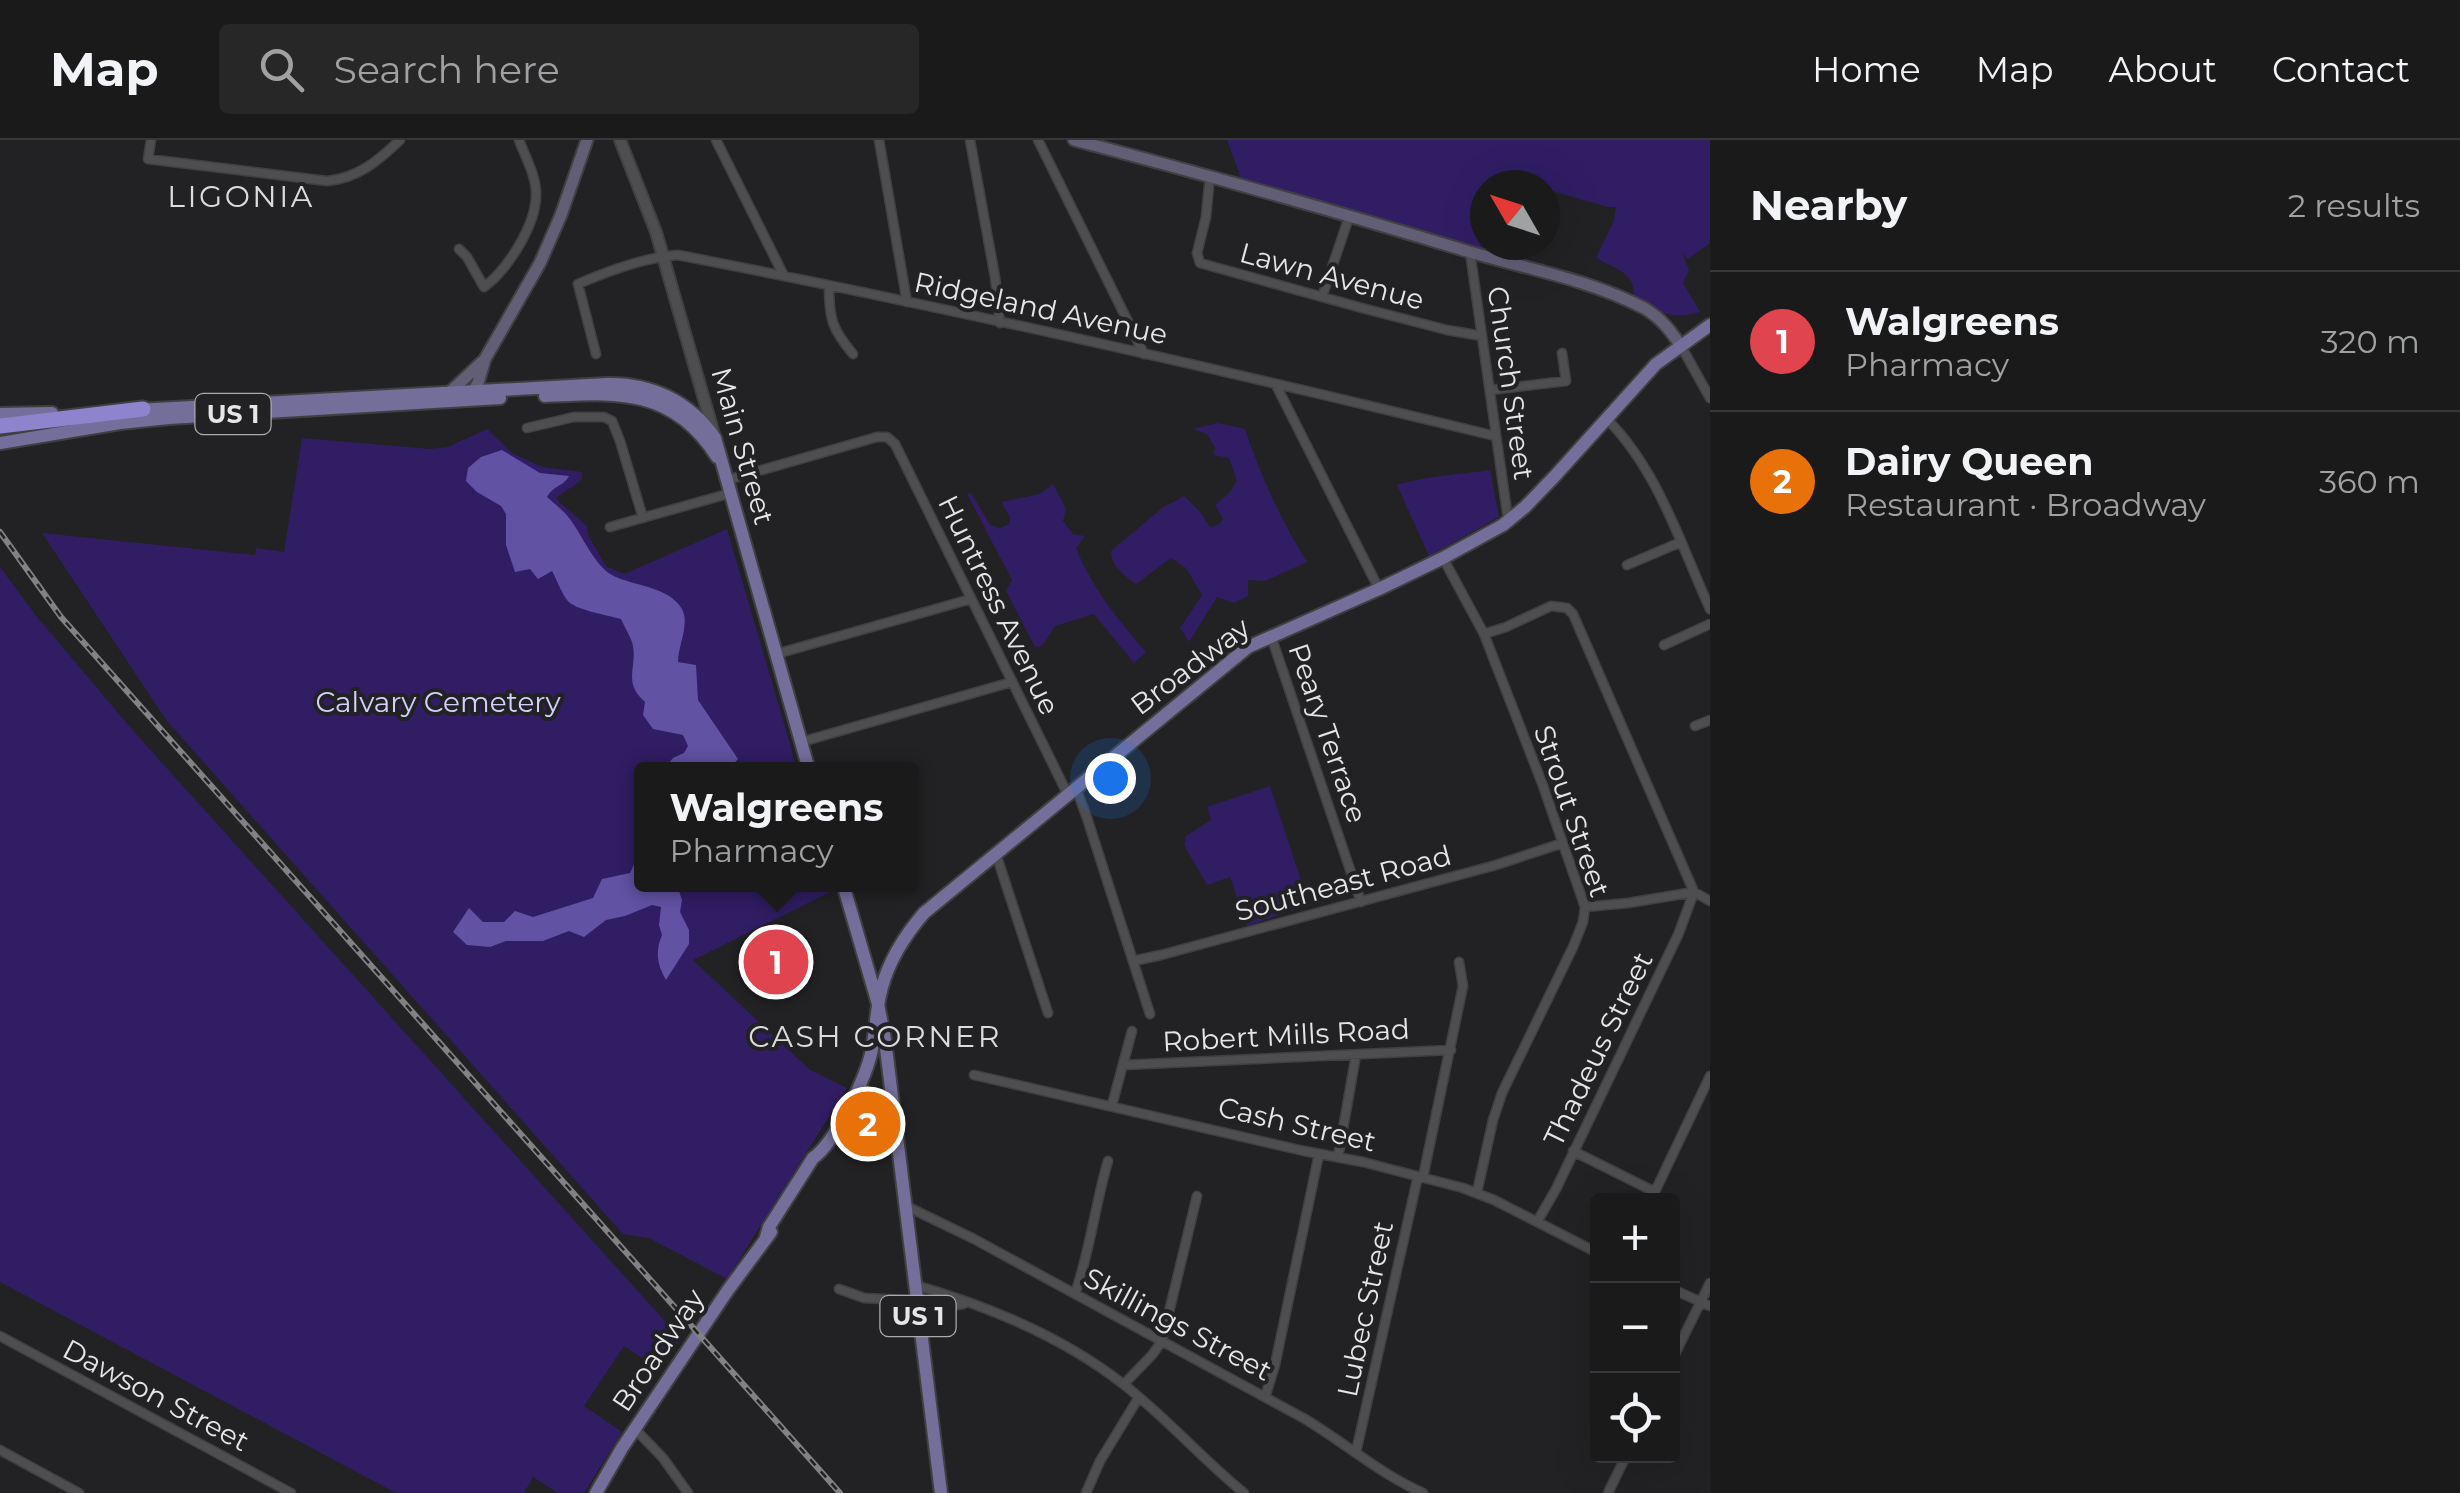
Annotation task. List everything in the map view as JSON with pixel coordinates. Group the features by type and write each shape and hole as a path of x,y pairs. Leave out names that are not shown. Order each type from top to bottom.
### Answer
{"highway":[{"name":"US 1","path":"0,426 143,410"}],"main road":[{"path":"471,396 486,359 540,264 588,140"},
{"path":"1074,140 1210,175 1470,252"},
{"path":"1501,260 1630,302 1662,320 1680,346"},
{"name":"Broadway","path":"596,1493 766,1237 813,1158 834,1133 868,1067 884,980 912,927 924,913 1236,655 1443,558 1509,521 1656,364 1710,325"},
{"path":"449,393 486,359"},
{"name":"US 1","path":"0,442 169,418 607,384 653,390 687,408 715,438"},
{"name":"US 1","path":"143,410 449,393 626,395 651,400 680,415 712,449 727,482"},
{"path":"0,414 143,410"},
{"name":"Main Street","path":"715,438 807,762"},
{"name":"US 1","path":"845,892 878,1004 889,1064 941,1493"}],"street":[{"path":"150,140 148,158 327,181 358,173 400,140"},
{"path":"460,249 484,287 517,248 527,228 536,192 519,140"},
{"name":"Main Street","path":"620,140 664,256 715,438"},
{"path":"716,140 784,276"},
{"path":"879,140 908,302"},
{"path":"970,140 1000,323"},
{"path":"1038,140 1144,354"},
{"name":"Lawn Avenue","path":"1210,175 1197,253 1200,263 1482,336"},
{"path":"1322,297 1349,217"},
{"name":"Ridgeland Avenue","path":"596,354 578,284 605,273 678,255 1144,354 1495,436"},
{"name":"Church Street","path":"1471,260 1509,521"},
{"path":"829,286 832,324 853,354"},
{"path":"1680,346 1710,398"},
{"path":"1490,390 1566,382 1562,353"},
{"path":"1276,385 1378,589"},
{"path":"527,428 574,418 604,417 612,421 643,518"},
{"path":"1606,420 1648,470 1710,609"},
{"name":"Huntress Avenue","path":"727,482 876,436 895,444 1012,682 1088,818 1150,1014"},
{"path":"610,527 643,518 727,482"},
{"path":"1627,565 1681,542"},
{"name":"Strout Street","path":"1443,558 1484,634 1585,907 1573,947 1502,1093 1477,1192"},
{"path":"776,654 971,599"},
{"path":"1484,634 1551,606 1566,608 1574,614 1694,892 1710,902"},
{"path":"1664,644 1710,624"},
{"name":"Peary Terrace","path":"1271,636 1360,902"},
{"path":"801,742 1012,682"},
{"path":"1696,726 1710,720"},
{"name":"Southeast Road","path":"1133,960 1496,866 1563,843"},
{"path":"996,854 1048,1013"},
{"path":"1585,907 1694,892"},
{"name":"Thadeus Street","path":"1537,1222 1678,935 1694,892"},
{"name":"Lubec Street","path":"1356,1452 1451,1050 1463,986 1459,962"},
{"path":"1112,1105 1132,1031"},
{"name":"Robert Mills Road","path":"1123,1065 1451,1050"},
{"path":"1338,1157 1356,1055"},
{"name":"Cash Street","path":"974,1075 1477,1192 1590,1248"},
{"path":"1654,1193 1710,1076"},
{"path":"834,1133 898,1145"},
{"path":"1574,1151 1648,1193"},
{"path":"1265,1397 1319,1154"},
{"path":"1075,1294 1108,1161"},
{"path":"1124,1384 1162,1341 1197,1196"},
{"name":"Skillings Street","path":"906,1206 1265,1397 1422,1493"},
{"path":"1680,1346 1705,1304 1710,1283"},
{"path":"915,1284 1030,1327 1094,1363 1124,1384 1244,1493"},
{"path":"839,1289 864,1298 943,1306 968,1304"},
{"path":"1680,1293 1705,1304"},
{"name":"Dawson Street","path":"0,1336 291,1493"},
{"path":"1086,1493 1100,1461 1139,1397"},
{"path":"635,1429 663,1458 688,1493"},
{"path":"0,1450 79,1493"},
{"path":"1608,1493 1623,1463"}],"green space":[{"path":"1227,140 1710,140 1710,243 1688,259 1682,253 1689,270 1683,283 1700,312 1672,315 1633,297 1628,277 1596,258 1616,207 1560,193 1560,170 1470,170 1470,252 1243,184"},
{"path":"1218,423 1245,429 1272,498 1307,562 1265,581 1248,580 1248,596 1234,603 1217,597 1189,642 1180,628 1202,595 1186,568 1171,558 1136,584 1116,566 1111,551 1162,508 1184,496 1210,527 1220,524 1223,519 1215,505 1237,481 1229,458 1213,455 1215,448 1207,434 1193,429"},
{"name":"Calvary Cemetery","path":"487,429 512,453 542,467 582,472 582,479 556,499 587,526 606,566 624,574 727,529 795,762 634,762 634,892 830,892 693,960 810,1070 847,1088 727,1279 649,1238 623,1234 167,721 42,533 255,555 256,548 284,552 302,438 430,449 448,447"},
{"path":"1490,470 1499,517 1429,556 1397,485"},
{"path":"1053,484 1066,509 1063,521 1073,534 1085,536 1076,548 1090,577 1146,652 1134,663 1094,614 1055,626 1042,646 1035,647 1006,591 1012,580 967,494 971,493 990,525 1000,528 1009,524 1010,517 1001,502 1040,494"},
{"path":"0,567 136,734 681,1339 659,1369 624,1346 584,1406 622,1432 584,1493 558,1493 533,1477 524,1493 396,1493 0,1282"},
{"path":"1270,786 1309,905 1247,926 1230,877 1207,885 1184,845 1186,836 1211,820 1207,807"}],"shaded area":[{"path":"502,450 540,473 569,476 547,497 570,519 600,565 620,579 659,591 676,601 684,615 678,662 696,665 698,700 738,759 735,762 670,762 688,746 683,735 653,729 643,715 645,702 632,680 632,642 621,619 571,604 552,571 538,579 530,569 515,572 506,545 506,514 466,481 468,468 481,457"},
{"path":"634,865 634,892 679,892 689,944 666,980 658,958 661,907 652,905 606,920 584,937 569,931 543,941 506,941 490,947 467,945 453,932 469,908 483,922 504,922 515,911 533,917 593,898 602,879 630,873"}],"railway":[{"path":"0,532 61,617 840,1493"}],"place":[{"name":"Walgreens","path":"776,962"},
{"name":"Dairy Queen","path":"868,1124"}],"district":[{"name":"LIGONIA","path":"241,196"},
{"name":"CASH CORNER","path":"875,1036"}]}
